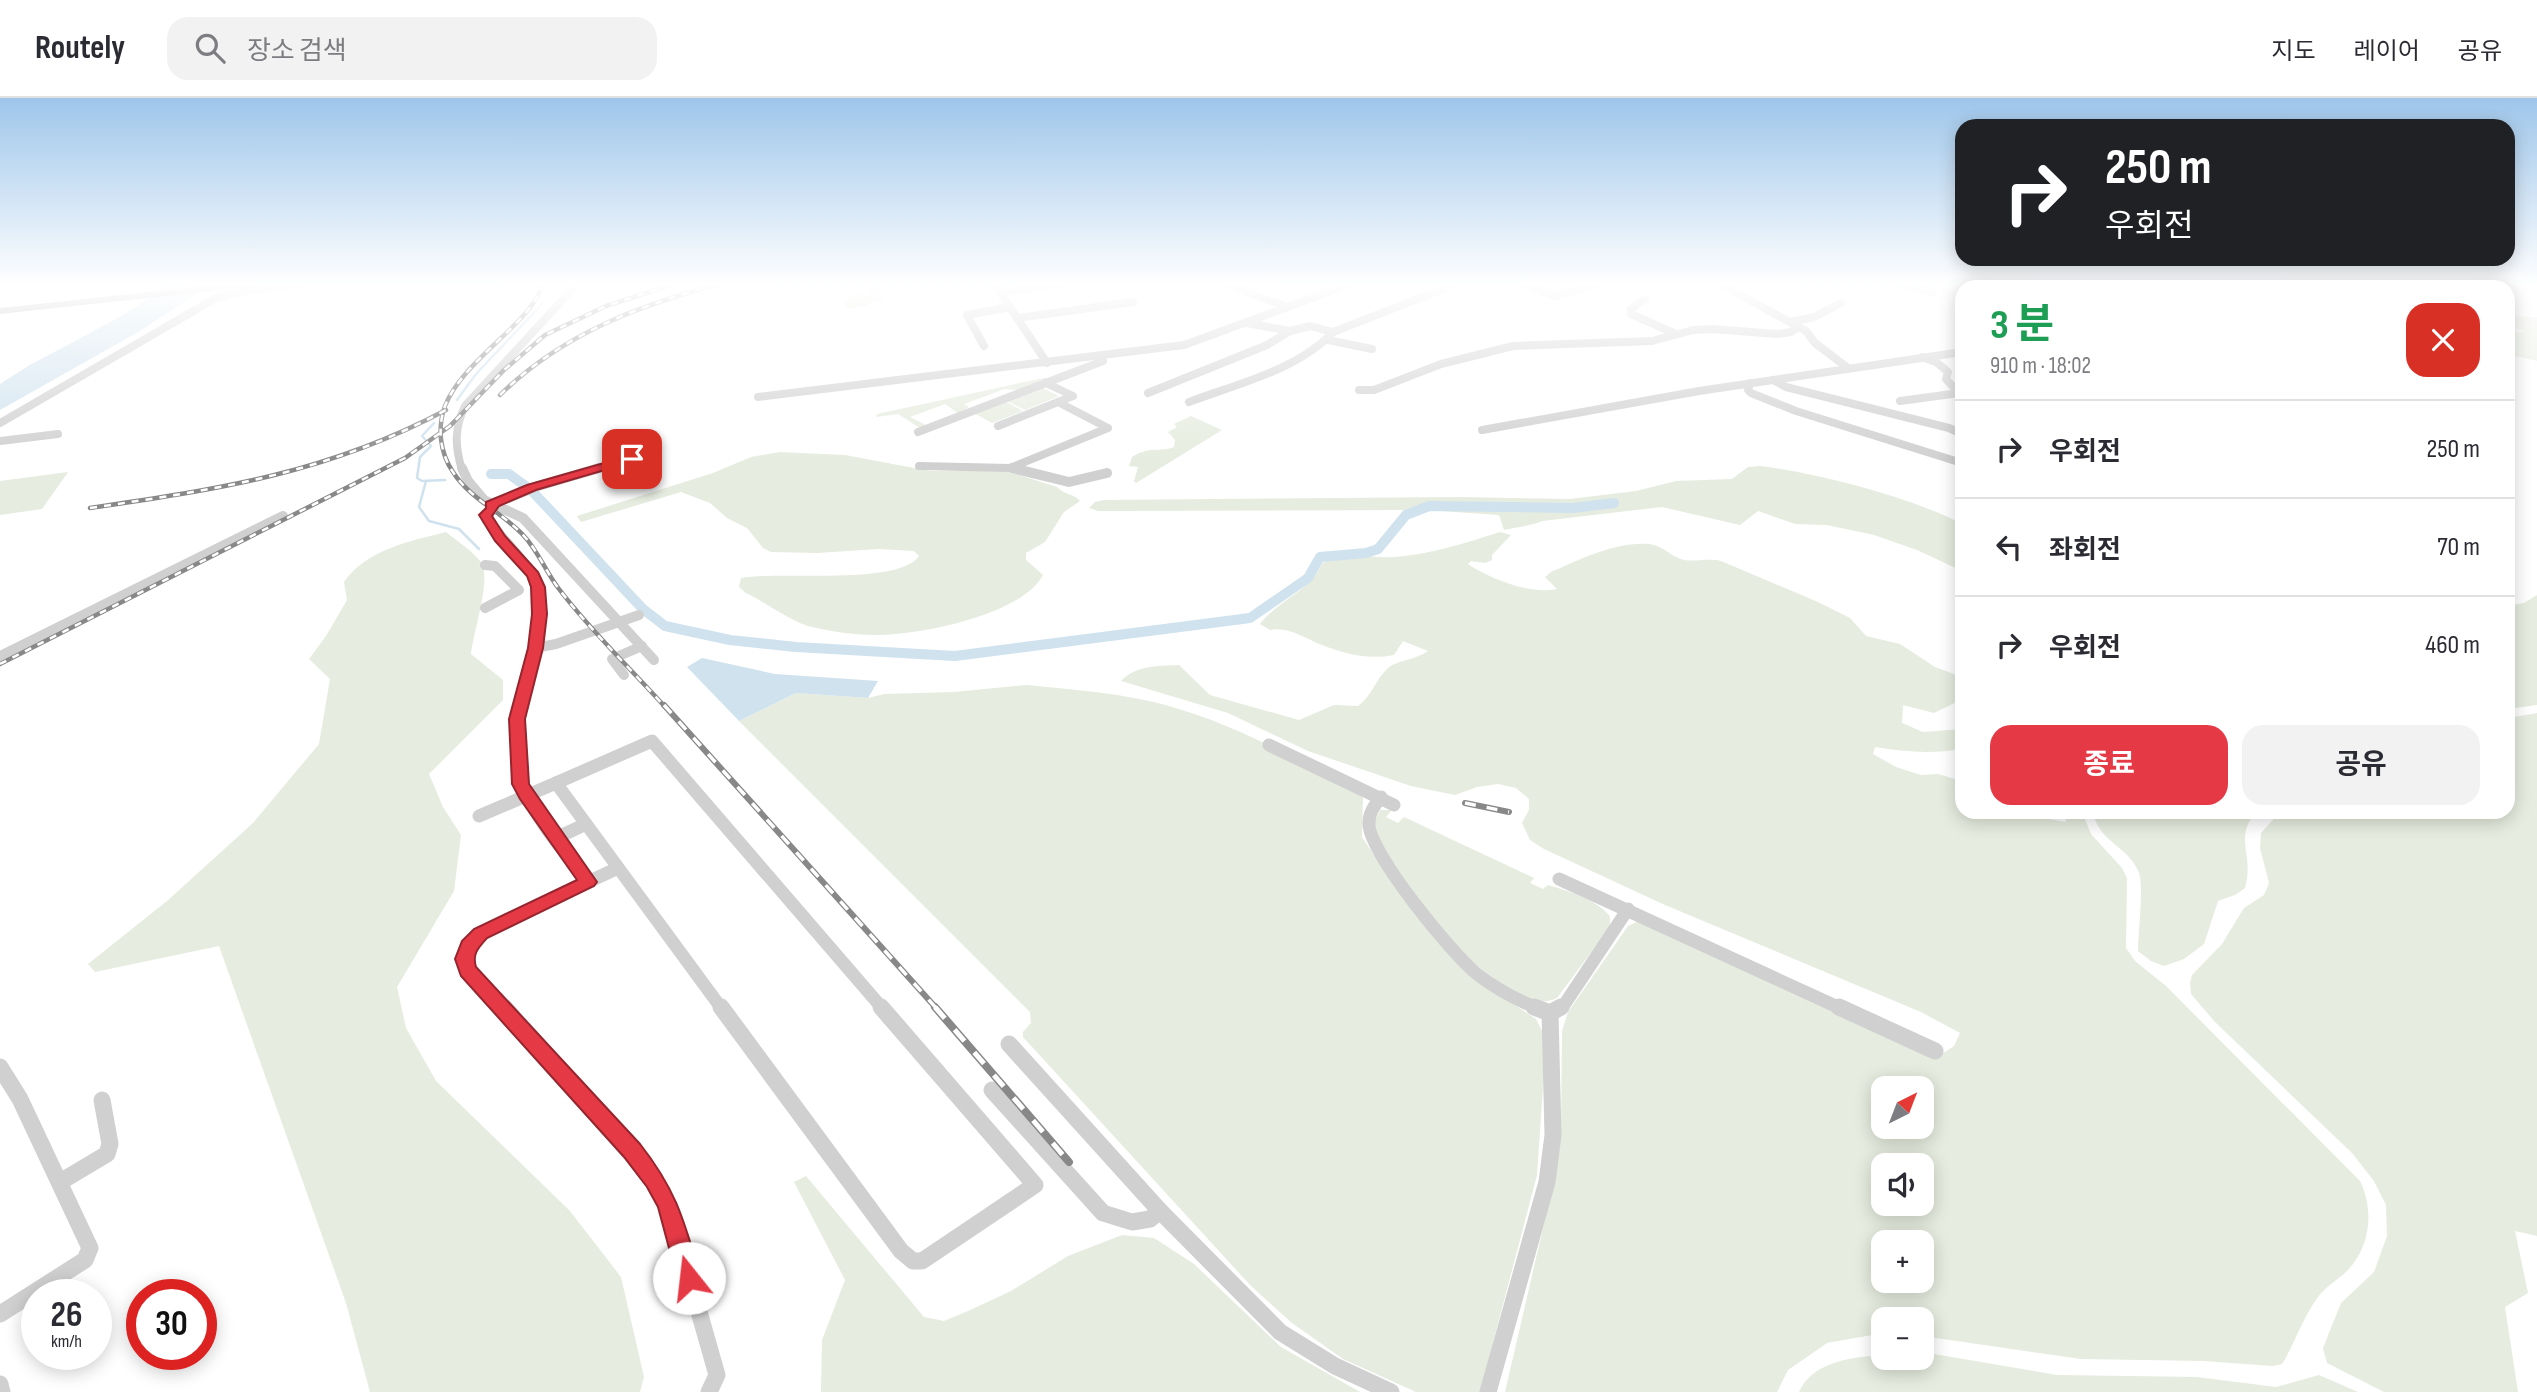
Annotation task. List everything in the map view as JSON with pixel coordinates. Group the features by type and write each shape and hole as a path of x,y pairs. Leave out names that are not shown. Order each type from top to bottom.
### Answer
{"street":[{"path":"0,424 138,343"},
{"path":"522,343 471,399 457,419 456,440 463,469 472,487 492,506 514,512 523,519 654,660"},
{"path":"1034,343 1047,363"},
{"path":"758,397 1123,354 1189,343"},
{"path":"1148,393 1270,343"},
{"path":"1188,402 1266,371 1321,343"},
{"path":"1345,343 1372,349"},
{"path":"1359,390 1374,390 1457,359 1513,346 1612,343"},
{"path":"1818,343 1848,368"},
{"path":"1482,430 1532,419 1750,383 1955,353"},
{"path":"918,432 1123,354"},
{"path":"1922,356 1944,367 1948,372 1946,379 1955,389"},
{"path":"1773,380 1786,387 1955,431"},
{"path":"998,426 1073,396 1046,383"},
{"path":"1750,383 1748,390 1751,393 1796,411 1955,461"},
{"path":"1900,401 1955,394"},
{"path":"1010,468 1108,428 1058,402"},
{"path":"0,441 58,434"},
{"path":"588,882 526,795 518,773 517,719 535,648 540,614 538,586 533,575 499,538 486,515 492,506 529,489 651,453"},
{"path":"919,466 1010,468 1069,482 1107,473"},
{"path":"0,656 283,516"},
{"path":"485,565 495,566 519,590"},
{"path":"485,608 519,590 538,586"},
{"path":"535,648 639,615"},
{"path":"624,675 612,659 642,646"},
{"path":"479,816 555,782 652,741 1035,1185 922,1261 913,1261 901,1251 555,782"},
{"path":"1269,745 1394,805"},
{"path":"1381,797 1367,816 1368,828 1375,844 1446,941 1470,968 1525,1004 1550,1013 1564,1005 1628,909"},
{"path":"556,838 586,824"},
{"path":"618,868 481,933 468,946 465,964 632,1150 655,1180 668,1206 717,1375 709,1392"},
{"path":"1559,879 1935,1051"},
{"path":"1489,1392 1546,1182 1553,1135 1550,1013"},
{"path":"1009,1044 1160,1211 1280,1332 1335,1366 1391,1392"},
{"path":"0,1067 20,1099 90,1248 85,1260 0,1314"},
{"path":"992,1090 1103,1213 1132,1222 1150,1219 1160,1211"},
{"path":"60,1182 96,1163 107,1154 110,1144 102,1100"},
{"path":"0,1384 2,1392"}],"shaded area":[{"path":"2515,343 2537,343 2537,361 2515,356"},
{"path":"1052,378 1018,390 1005,389 964,404 969,407 958,413 945,404 910,417 926,425 920,428 898,414 876,417 877,414"},
{"path":"1041,387 1059,396 1025,410 1007,401"},
{"path":"1005,401 1023,411 992,423 974,413"},
{"path":"1191,416 1222,430 1136,483 1134,481 1138,467 1129,466 1132,457 1144,451 1174,447 1175,440 1168,432 1177,427 1174,424"},
{"path":"780,452 845,455 930,471 1007,471 1057,487 1080,501 1064,512 1045,542 1026,553 1026,560 1043,575 1032,589 1014,601 992,612 942,627 876,635 836,632 804,625 746,593 739,587 741,578 836,576 888,571 907,565 919,556 914,551 879,549 817,553 771,552 763,548 747,528 727,518 710,503 681,492 581,522 577,516 713,473 751,457"},
{"path":"1760,466 1810,474 1863,487 1955,520 1955,568 1917,550 1874,535 1827,525 1795,524 1758,511 1740,525 1662,507 1542,521 1504,530 1499,515 1426,510 1098,511 1089,508 1095,502 1104,500 1459,497 1570,499 1636,491 1676,481 1732,479 1748,467"},
{"path":"68,472 42,509 0,515 0,481"},
{"path":"446,532 472,553 483,568 483,591 471,654 503,680 503,700 429,774 443,807 461,835 454,891 397,987 406,1028 436,1081 570,1211 621,1277 644,1377 640,1392 370,1392 346,1303 219,946 95,972 88,964 167,901 253,823 319,744 330,679 309,659 347,600 344,582 353,571 376,554 390,548"},
{"path":"1500,532 1511,535 1492,555 1492,560 1485,563 1471,561 1468,564 1499,580 1523,588 1547,590 1557,589 1545,577 1551,572 1599,552 1624,545 1650,544 1684,560 1721,561 1818,602 1850,618 1866,636 1900,644 1935,667 1955,674 1955,703 1934,713 1903,705 1902,723 1923,732 1955,730 1955,750 1918,752 1875,747 1873,754 1896,767 1921,775 1938,774 1955,779 1955,819 2049,819 2065,822 2066,819 2085,819 2091,834 2122,868 2127,878 2126,948 2135,961 2166,986 2360,1181 2368,1216 2368,1228 2361,1250 2347,1271 2313,1304 2282,1364 2273,1366 2204,1361 2081,1359 1934,1338 1934,1307 1871,1307 1871,1335 1827,1343 1788,1370 1777,1392 1505,1392 1553,1185 1561,1136 1562,1031 1568,1012 1628,926 1641,920 1939,1056 1954,1046 1960,1033 1921,1012 1665,905 1544,849 1530,840 1522,823 1529,810 1529,799 1516,788 1498,784 1477,787 1455,795 1411,786 1308,751 1228,713 1121,681 1140,669 1179,665 1210,695 1299,720 1334,705 1358,706 1367,698 1388,668 1428,651 1403,641 1394,655 1357,655 1331,648 1290,631 1270,630 1260,624 1307,584 1330,558 1346,555 1408,556"},
{"path":"2537,595 2537,705 2515,708 2515,605"},
{"path":"1027,685 1119,695 1204,717 1313,768 1363,797 1362,837 1377,860 1463,970 1536,1019 1543,1033 1544,1073 1537,1175 1480,1392 1416,1392 1343,1359 1292,1323 1251,1286 1023,1037 1023,1032 1031,1023 1030,1012 739,721 796,693 868,698 884,694 954,692"},
{"path":"2537,713 2537,1236 2515,1231 2528,1293 2505,1307 2518,1392 2384,1392 2327,1363 2323,1348 2341,1303 2374,1272 2387,1236 2386,1205 2374,1181 2352,1153 2215,1022 2191,994 2190,983 2192,975 2222,944 2244,908 2264,895 2269,883 2260,848 2261,833 2274,819 2515,819 2515,717"},
{"path":"1380,810 1392,810 1386,817 1398,823 1404,817 1534,878 1530,883 1543,889 1548,885 1581,896 1610,916 1610,927 1557,998 1541,1001 1521,995 1494,978 1455,944 1422,905 1378,841 1372,827"},
{"path":"2095,819 2251,819 2245,839 2248,866 2245,888 2218,901 2204,944 2184,959 2164,966 2151,961 2138,951 2141,899 2139,873 2135,864 2107,838"},
{"path":"806,1176 924,1317 944,1321 1011,1291 1068,1256 1122,1235 1154,1238 1194,1264 1281,1347 1360,1392 821,1392 822,1340 845,1280 794,1182"},
{"path":"1934,1354 2057,1375 2197,1377 2276,1387 2319,1375 2358,1392 1799,1392 1814,1373 1824,1367 1871,1356 1871,1370 1934,1370"}],"water":[{"path":"70,343 118,343 0,410 0,384"},
{"path":"702,658 775,674 878,681 868,698 796,693 739,721 687,667"}],"waterway":[{"path":"457,400 476,374 505,343"},
{"path":"434,423 422,436 431,446 420,457 417,478 422,481 445,480"},
{"path":"491,474 509,474 531,490 643,609 665,626 730,640 796,647 955,656 1250,618 1308,578 1320,557 1366,553 1378,549 1406,515 1429,506 1573,508 1614,503"},
{"path":"426,481 419,507 429,521 459,529 479,549"}],"railway":[{"path":"444,411 454,389 467,372 496,343"},
{"path":"441,432 535,343"},
{"path":"500,395 567,343"},
{"path":"90,508 184,494 316,464 402,432 444,411"},
{"path":"441,432 444,411"},
{"path":"0,664 405,458 441,432"},
{"path":"441,432 449,465 460,482 524,536 571,604 665,707"},
{"path":"664,705 937,1009"},
{"path":"1465,803 1509,812"},
{"path":"935,1007 1069,1162"}],"route":[{"path":"632,459 531,488 490,505 494,507 486,515 499,538 533,575 538,587 540,614 535,648 517,719 520,784 588,882 481,933 468,946 464,959 468,971 632,1150 655,1180 668,1206 689,1278"}]}
